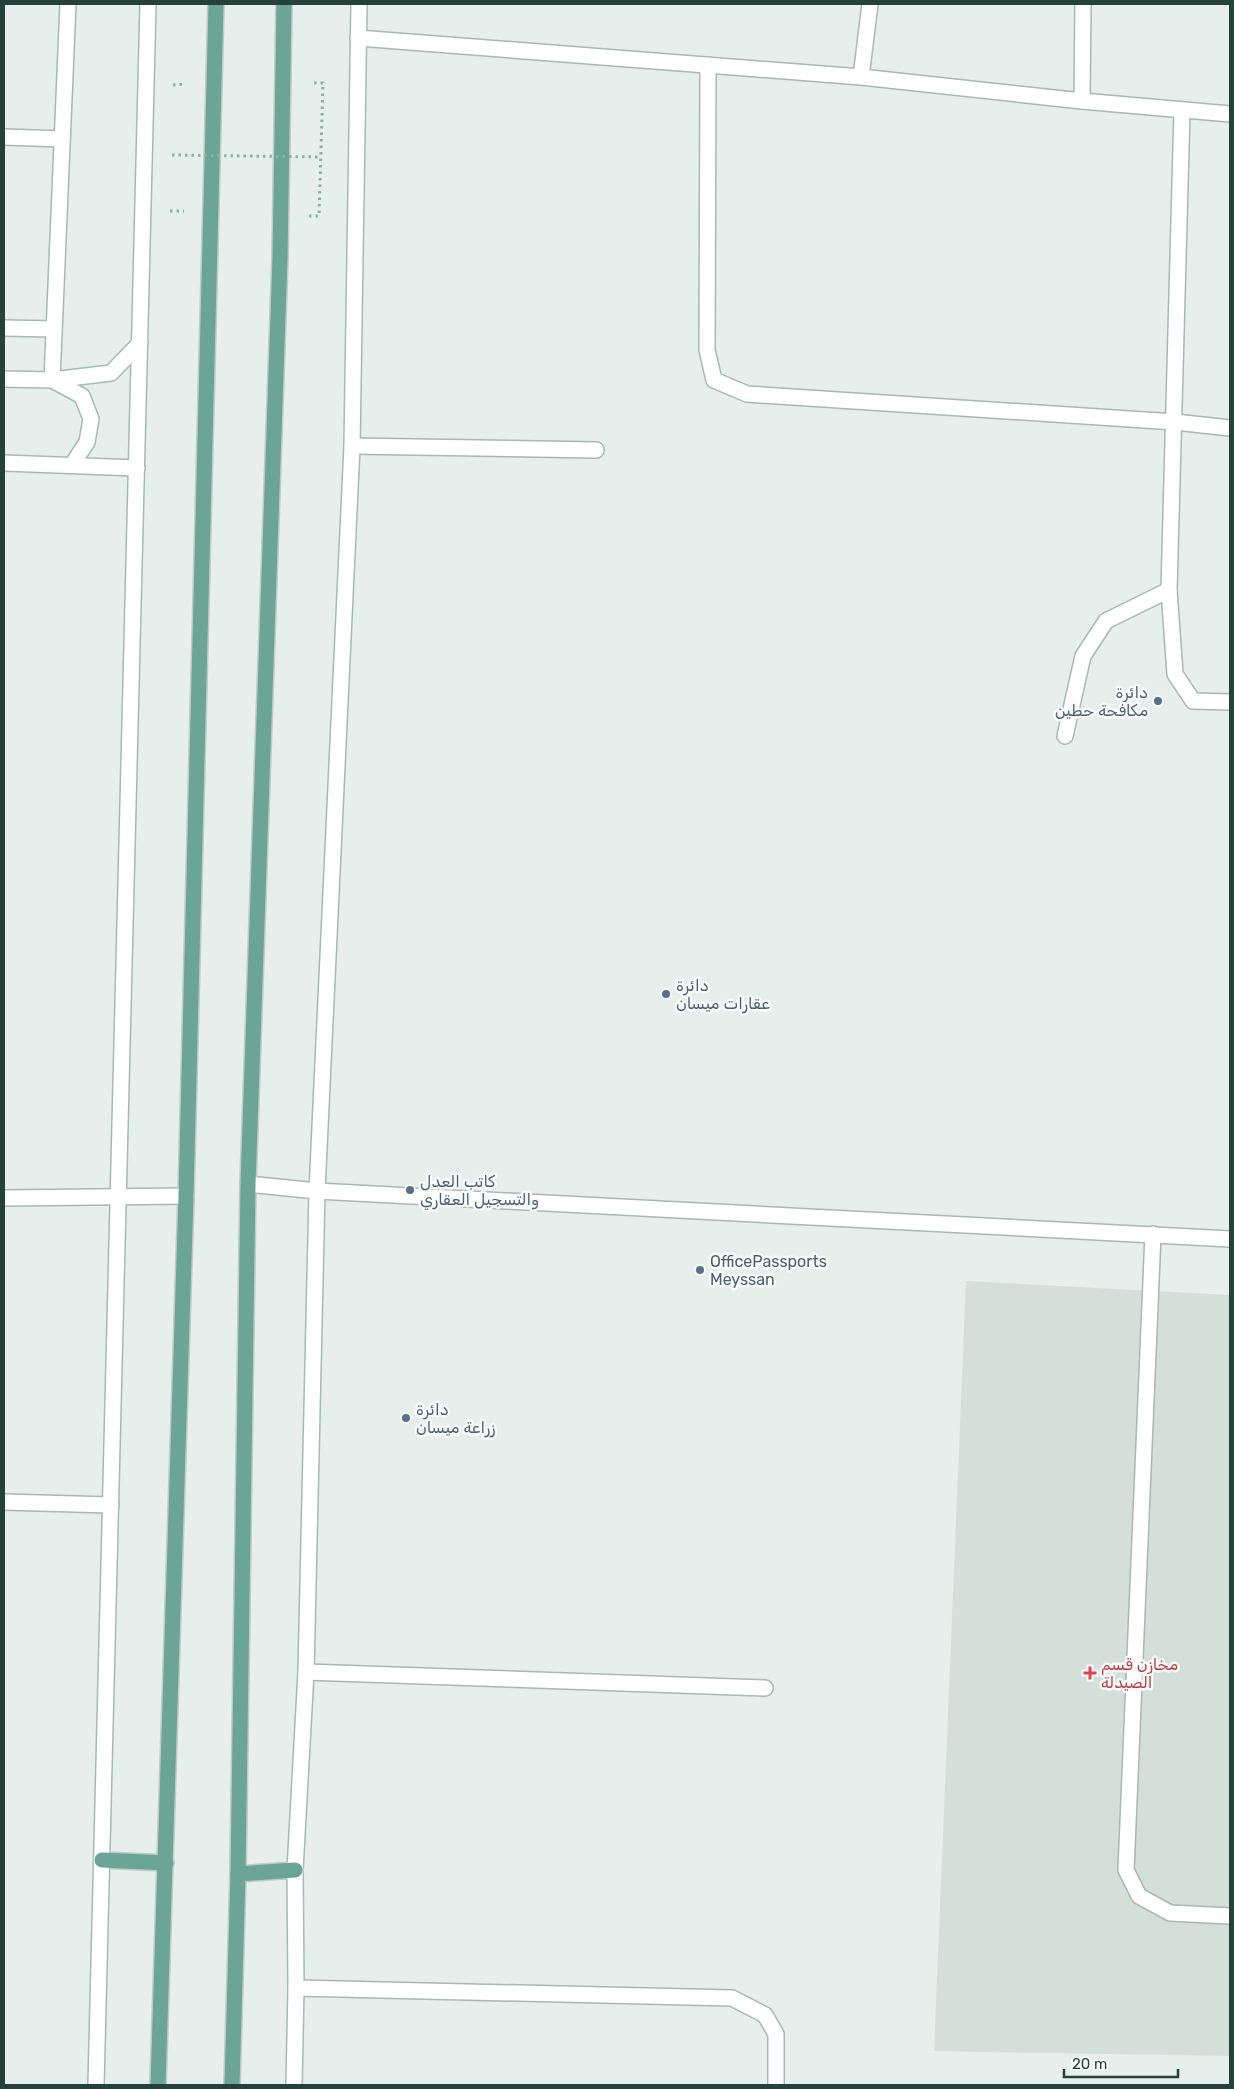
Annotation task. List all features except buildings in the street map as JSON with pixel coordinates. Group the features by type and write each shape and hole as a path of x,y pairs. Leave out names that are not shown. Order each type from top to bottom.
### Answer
{"main road":[{"path":"158,2085 186,1196 216,4"},
{"path":"232,2085 238,1874 248,1184 280,268 284,4"},
{"path":"102,1860 166,1863"},
{"path":"238,1874 295,1870"}],"street":[{"path":"52,380 68,4"},
{"path":"96,2085 148,4"},
{"path":"294,2085 296,1988 295,1870 306,1672 317,1191 352,446 359,4"},
{"path":"861,77 870,4"},
{"path":"1082,101 1083,4"},
{"path":"358,38 861,77 1082,101 1230,114"},
{"path":"708,65 707,350 714,380 747,394 1175,422 1230,428"},
{"path":"1182,111 1169,590 1175,674 1193,701 1230,702"},
{"path":"4,137 62,139"},
{"path":"4,328 54,329"},
{"path":"4,379 52,380 110,373 140,343"},
{"path":"52,380 82,396 91,419 87,442 72,465"},
{"path":"352,446 596,450"},
{"path":"4,463 137,468"},
{"path":"1065,736 1082,656 1106,621 1169,590"},
{"path":"248,1184 317,1191 1230,1238"},
{"path":"4,1198 186,1196"},
{"path":"1152,1234 1126,1870 1138,1896 1170,1913 1230,1916"},
{"path":"4,1502 111,1505"},
{"path":"306,1672 765,1688"},
{"path":"296,1988 732,1998 765,2015 776,2034 776,2085"}],"path":[{"path":"319,216 322,157 322,83"},
{"path":"172,155 322,157"}],"shaded area":[{"name":"مخازن قسم الصيدلة","path":"966,1281 1230,1295 1230,2056 934,2051"}],"place":[{"name":"دائرة مكافحة حطين","path":"1158,701"},
{"name":"دائرة عقارات ميسان","path":"666,994"},
{"name":"كاتب العدل والتسجيل العقاري","path":"410,1190"},
{"name":"OfficePassports Meyssan","path":"700,1270"},
{"name":"دائرة زراعة ميسان","path":"406,1418"},
{"name":"مخازن قسم الصيدلة","path":"1090,1673"}]}
